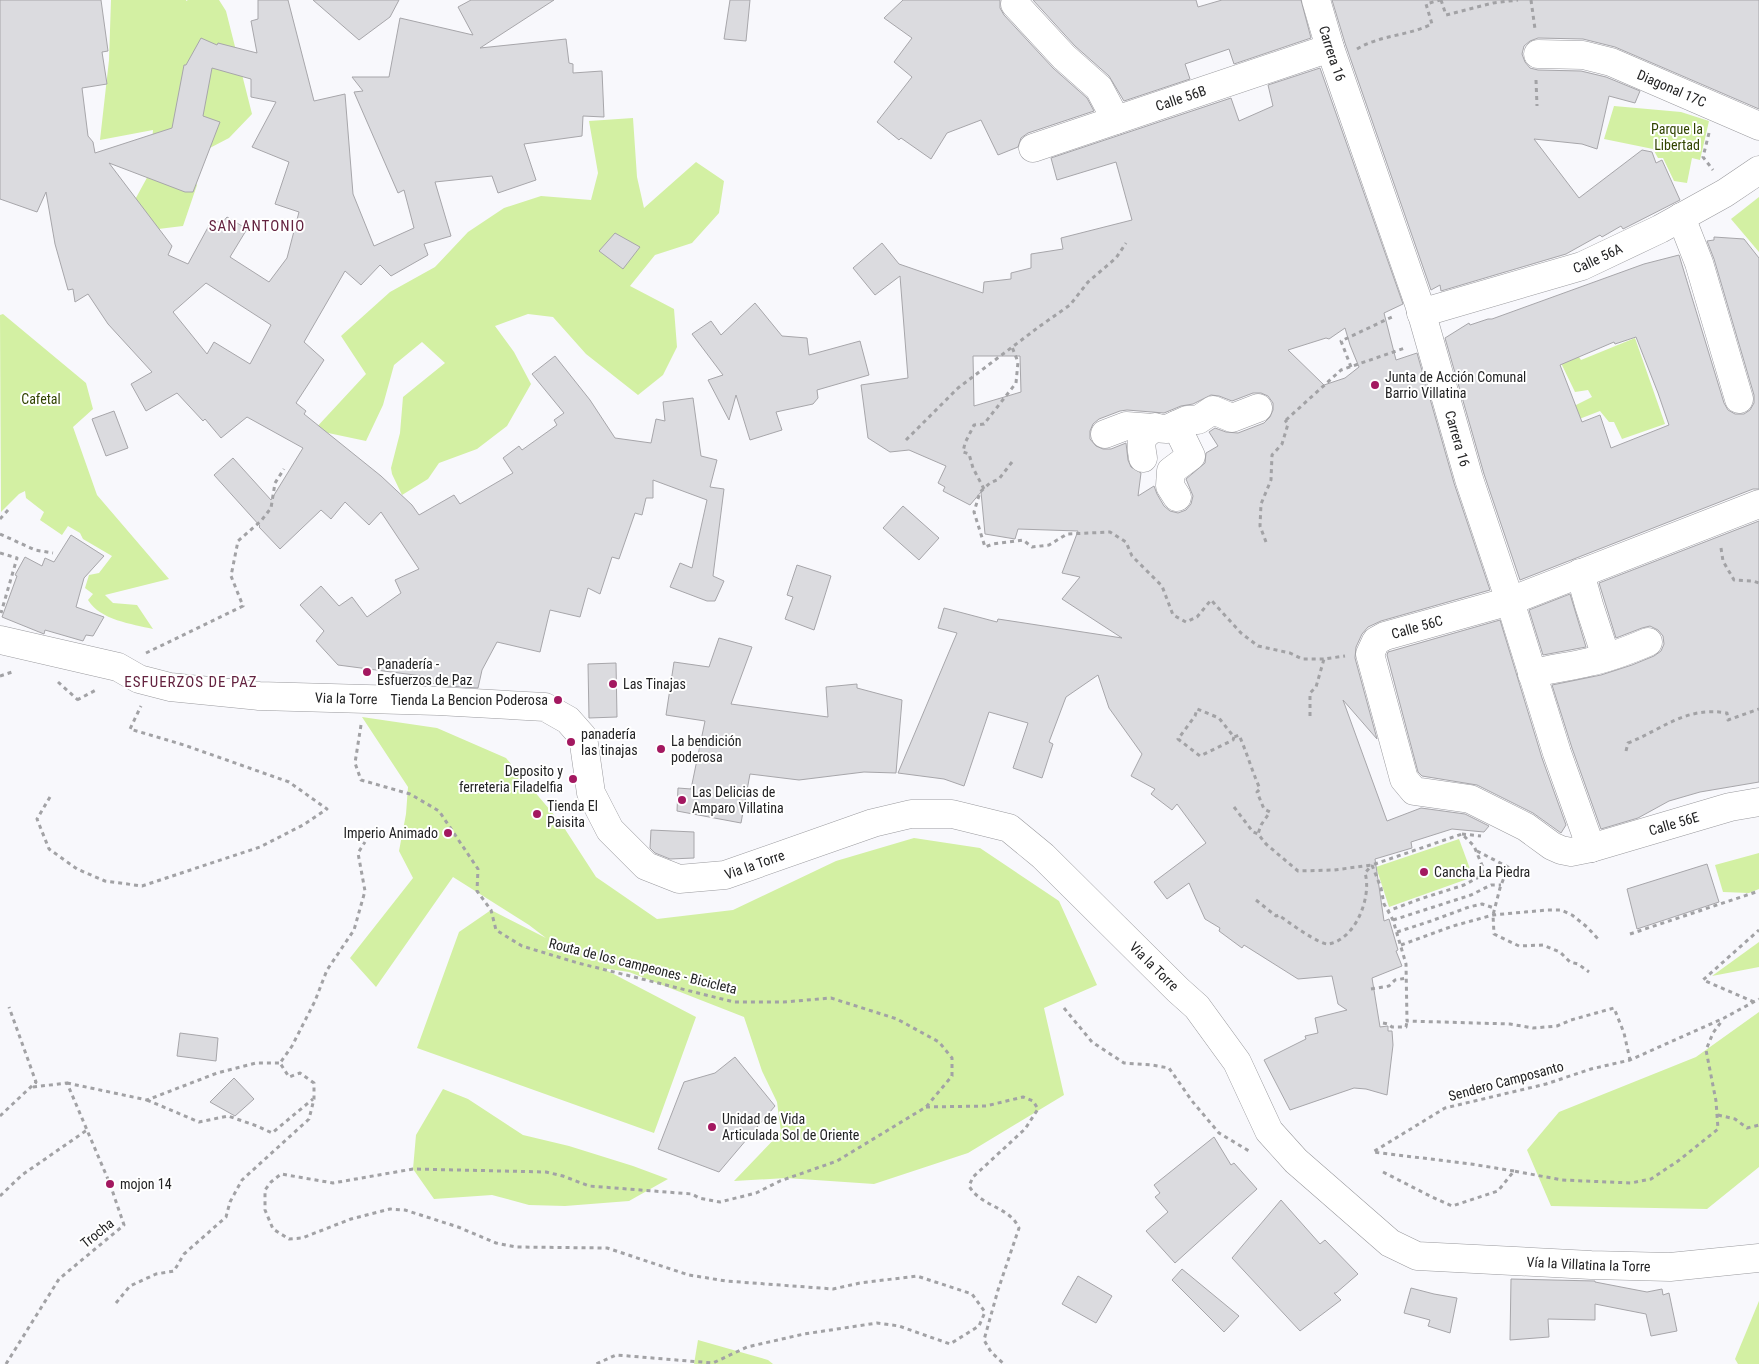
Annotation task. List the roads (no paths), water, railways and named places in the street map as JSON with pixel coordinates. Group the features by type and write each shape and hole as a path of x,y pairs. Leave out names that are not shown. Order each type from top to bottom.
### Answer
{"street":[{"name":"Carrera 16","path":"1316,0 1330,48 1423,318 1469,479 1510,601 1557,753 1591,848"},
{"path":"1015,4 1064,57 1099,88 1116,120"},
{"name":"Calle 56B","path":"1033,148 1330,48"},
{"name":"Diagonal 17C","path":"1538,54 1583,55 1611,62 1759,126"},
{"name":"Calle 56A","path":"1423,318 1582,266 1681,217 1728,191 1759,170"},
{"path":"1681,217 1751,398"},
{"path":"1143,458 1141,443 1143,436 1165,426 1187,420 1198,420 1213,410 1232,418 1258,408"},
{"path":"1105,434 1126,426 1165,426 1191,456 1171,471 1170,486 1177,497"},
{"name":"Calle 56C","path":"1591,848 1571,852 1561,850 1552,846 1526,827 1470,799 1414,791 1404,779 1370,654 1376,641 1385,636 1510,601 1759,504"},
{"path":"1580,573 1606,657"},
{"name":"Via la Torre","path":"0,640 118,667 139,679 170,688 259,696 438,701 545,707 568,720 583,738 591,793 610,830 646,866 679,879 725,875 873,823 911,814 952,814 1009,828 1043,856 1197,1007 1237,1062 1269,1131 1299,1165 1390,1243 1417,1256"},
{"path":"1532,674 1546,669 1591,662 1648,642"},
{"name":"Calle 56E","path":"1591,848 1730,807 1759,802"},
{"name":"Vía la Villatina la Torre","path":"1417,1256 1670,1267 1759,1258"}],"place":[{"name":"Junta de Acción Comunal Barrio Villatina","path":"1375,385"},
{"name":"Panadería - Esfuerzos de Paz","path":"367,672"},
{"name":"Las Tinajas","path":"613,684"},
{"name":"Tienda La Bencion Poderosa","path":"558,700"},
{"name":"panadería las tinajas","path":"571,742"},
{"name":"La bendición poderosa","path":"661,749"},
{"name":"Deposito y ferreteria Filadelfia","path":"573,779"},
{"name":"Las Delicias de Amparo Villatina","path":"682,800"},
{"name":"Tienda El Paisita","path":"537,814"},
{"name":"Imperio Animado","path":"448,833"},
{"name":"Cancha La Piedra","path":"1424,872"},
{"name":"Unidad de Vida Articulada Sol de Oriente","path":"712,1127"},
{"name":"mojon 14","path":"110,1184"}],"district":[{"name":"SAN ANTONIO","path":"257,226"},
{"name":"ESFUERZOS DE PAZ","path":"191,682"}],"park label":[{"name":"Parque la Libertad","path":"1677,138"},
{"name":"Cafetal","path":"41,399"}]}
